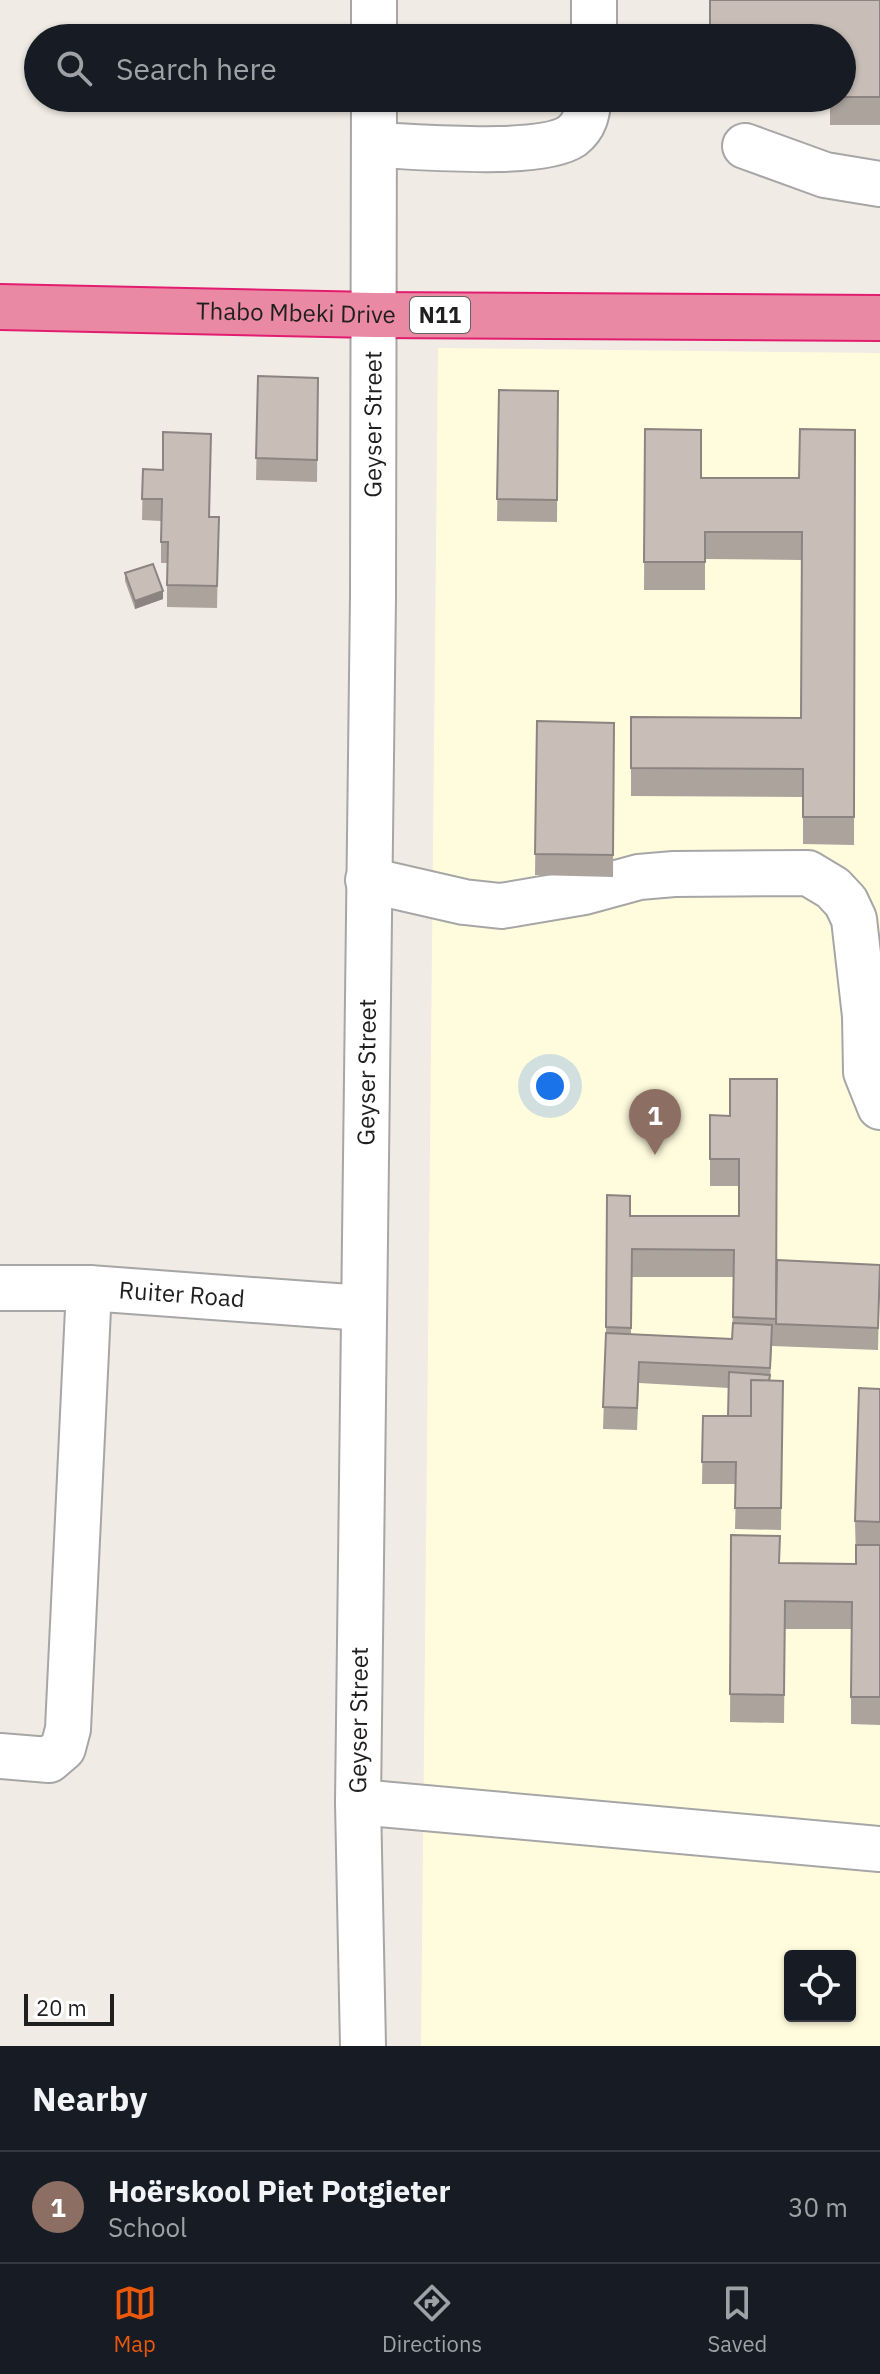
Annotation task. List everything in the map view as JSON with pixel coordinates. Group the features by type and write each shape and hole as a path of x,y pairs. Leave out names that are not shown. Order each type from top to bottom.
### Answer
{"highway":[{"name":"Thabo Mbeki Drive","path":"0,307 373,315 880,318"}],"street":[{"path":"374,0 374,24"},
{"path":"594,0 594,24"},
{"name":"Geyser Street","path":"363,2046 358,1802 373,596 374,112"},
{"path":"374,145 525,149 554,144 571,136 586,121 587,112"},
{"path":"745,146 825,175 880,184"},
{"path":"368,880 464,902 501,906 584,892 639,877 808,873 833,888 846,902 854,919 865,1016 866,1072 880,1107"},
{"name":"Ruiter Road","path":"0,1288 89,1288 363,1308"},
{"path":"0,1756 49,1760 63,1748 68,1729 89,1288"},
{"path":"358,1802 880,1849"}],"shaded area":[{"path":"438,348 880,353 880,2046 421,2046"}],"building":[{"path":"710,0 880,0 880,97 856,97 856,24 710,24"},
{"path":"258,376 318,378 317,460 256,458"},
{"path":"499,390 558,391 557,500 497,499"},
{"path":"645,429 701,430 701,478 799,478 800,429 855,430 854,817 803,817 803,769 631,768 631,717 801,718 802,532 705,532 705,562 644,562"},
{"path":"163,432 211,434 209,517 219,517 217,586 167,585 168,542 161,542 162,499 142,499 143,469 163,470"},
{"path":"153,564 163,591 135,601 125,573"},
{"path":"537,721 614,723 613,855 535,854"},
{"path":"730,1079 777,1079 776,1319 733,1317 734,1250 632,1249 631,1328 606,1327 607,1195 630,1196 630,1216 739,1216 739,1159 710,1159 710,1115 730,1116"},
{"path":"777,1260 880,1265 878,1328 776,1324"},
{"path":"733,1323 772,1325 770,1368 639,1362 637,1408 603,1407 606,1333 732,1339"},
{"path":"729,1372 770,1375 769,1381 751,1380 751,1416 728,1416"},
{"path":"751,1380 783,1381 781,1508 735,1508 736,1462 702,1462 703,1416 751,1416"},
{"path":"859,1388 880,1389 880,1522 855,1521"},
{"path":"731,1535 780,1536 779,1563 856,1564 856,1545 880,1545 880,1697 851,1697 852,1602 785,1601 784,1695 730,1694"}],"place":[{"name":"Hoërskool Piet Potgieter","path":"655,1155"}]}
